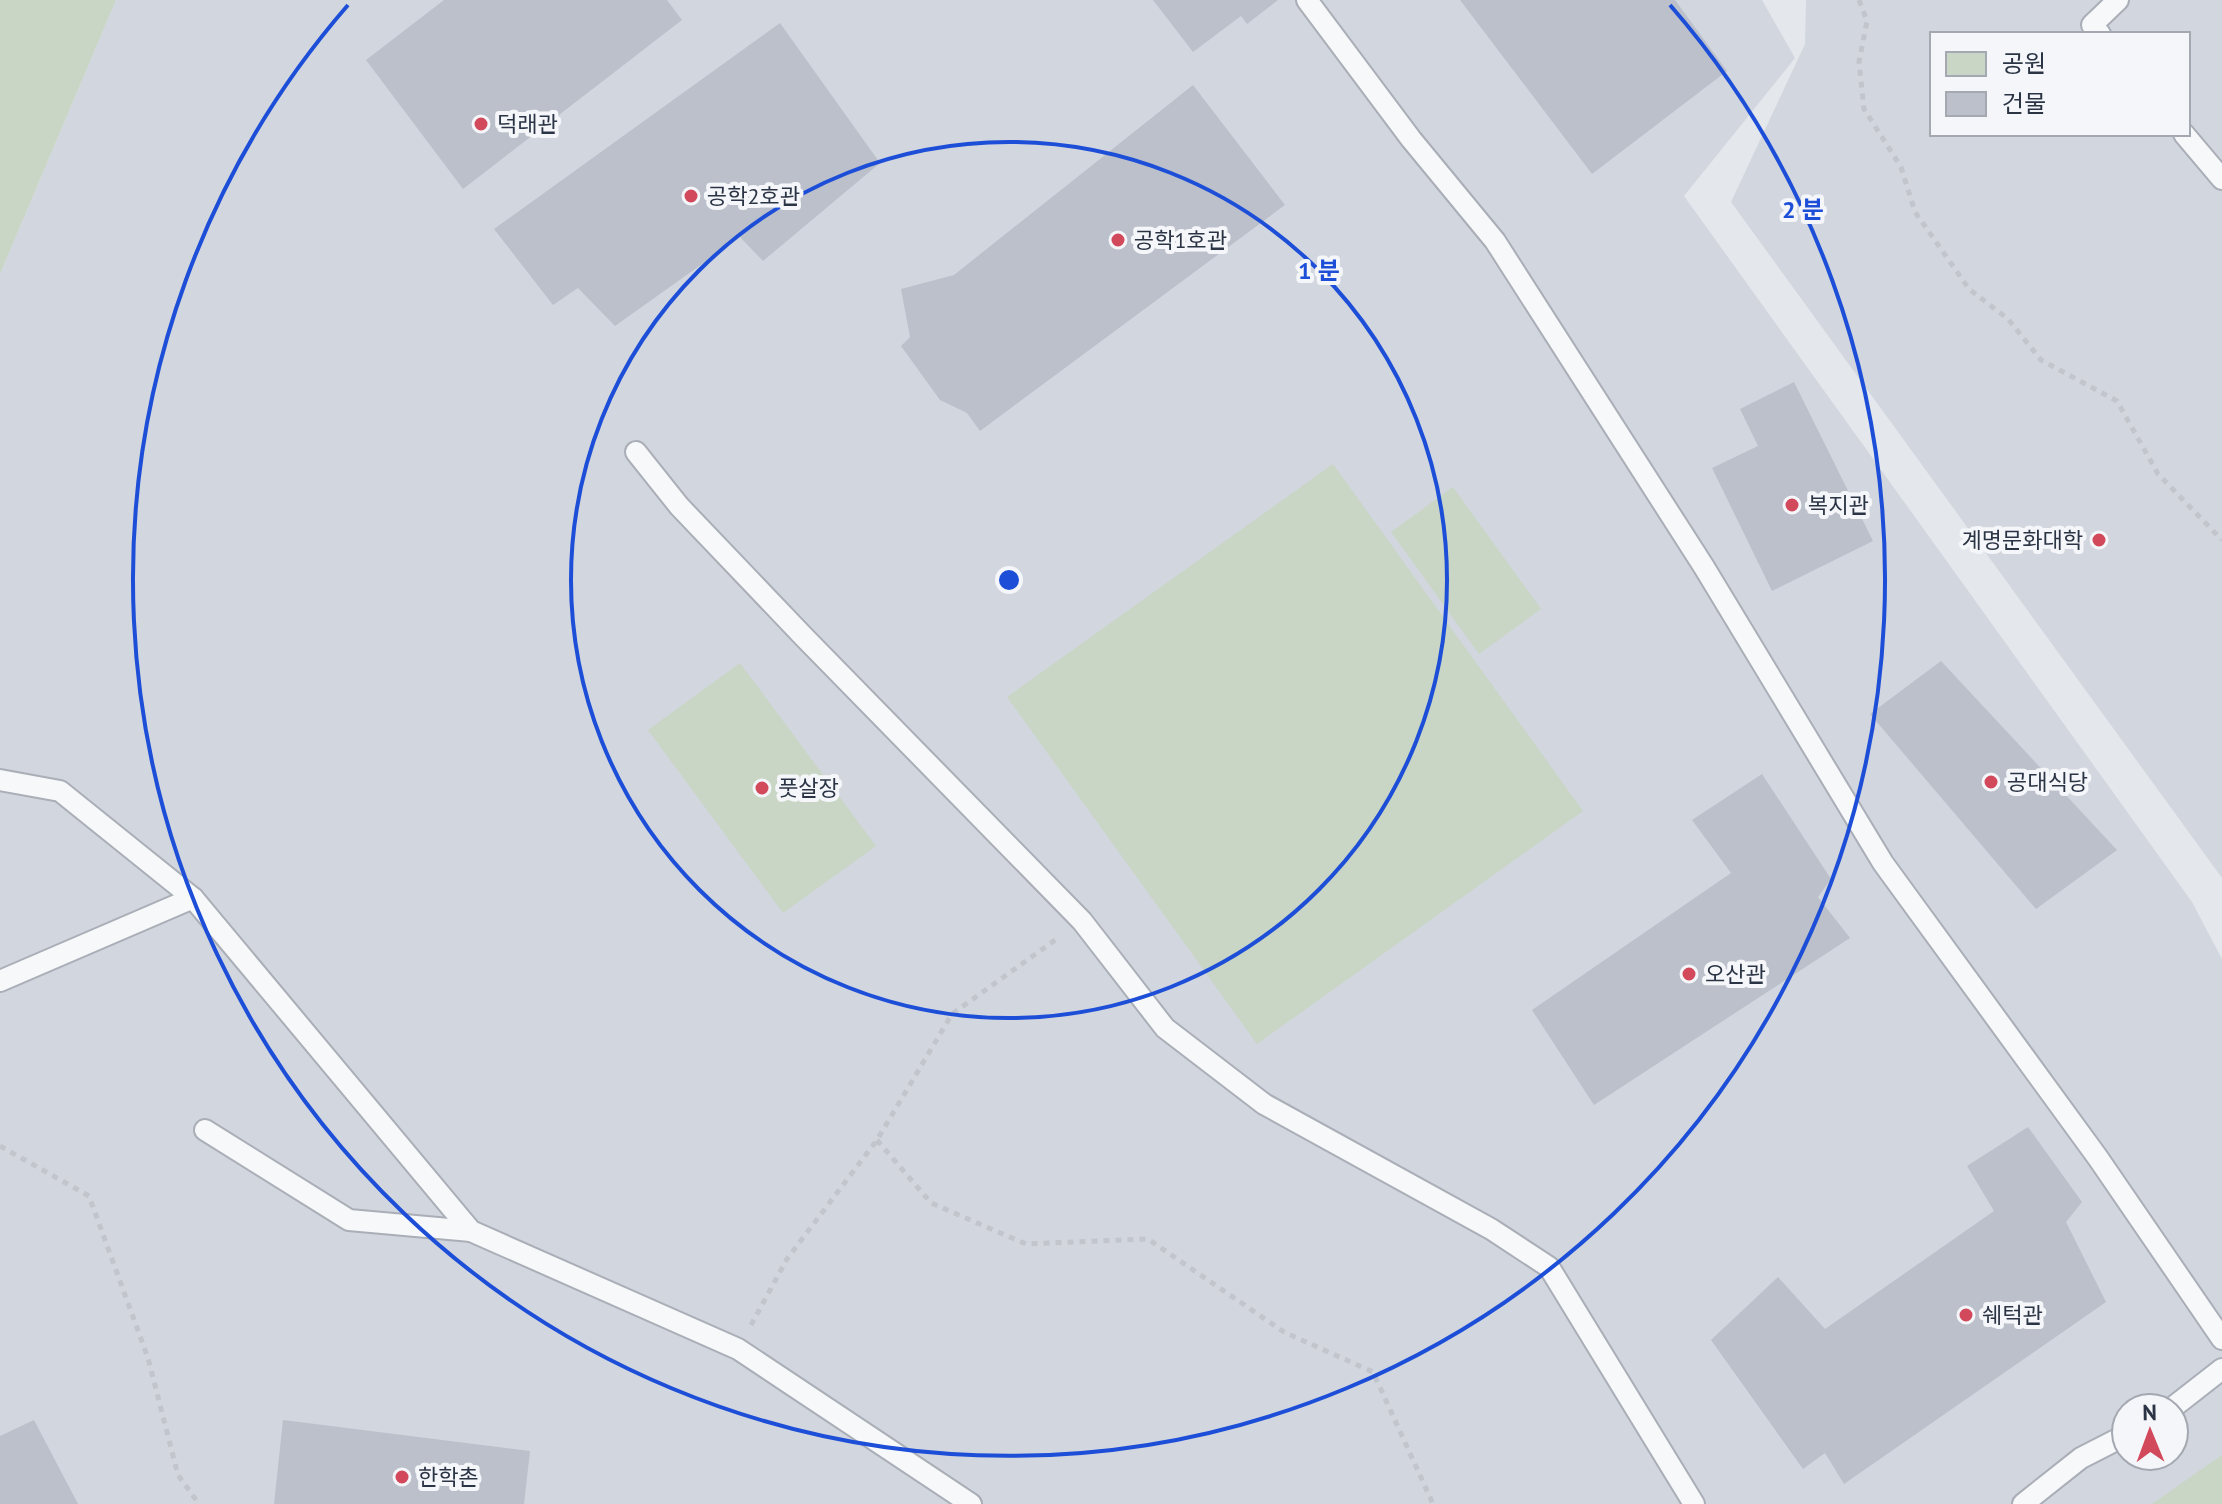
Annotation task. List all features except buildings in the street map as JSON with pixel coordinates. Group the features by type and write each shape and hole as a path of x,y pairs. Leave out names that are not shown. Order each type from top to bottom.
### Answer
{"lane":[{"path":"1307,0 1411,139 1495,241 1704,567 1883,863 2098,1158 2222,1339"},
{"path":"2098,32 2092,25 2118,0"},
{"path":"2186,136 2222,179"},
{"path":"636,452 679,506 731,561 1082,921 1165,1028 1264,1104 1491,1229 1549,1267 1694,1504"},
{"path":"0,780 60,791 193,898 471,1231"},
{"path":"0,981 193,898"},
{"path":"205,1130 349,1220 471,1231 738,1349 971,1504"},
{"path":"2190,1394 2222,1369"},
{"path":"2023,1504 2081,1458 2110,1443"}],"path":[{"path":"1859,0 1867,21 1859,62 1864,109 1901,167 1915,212 1969,289 2008,319 2041,360 2117,401 2158,474 2222,540"},
{"path":"738,1349 787,1259 877,1140 952,1014 1082,921"},
{"path":"877,1140 931,1203 1026,1244 1148,1239 1284,1332 1373,1372 1433,1504"},
{"path":"0,1146 89,1196 148,1358 178,1475 199,1504"}],"shaded area":[{"path":"116,0 1762,0 1795,58 1684,196 2192,902 2222,959 2222,1504 0,1504 0,274"},
{"name":"계명문화대학","path":"1806,0 2222,0 2222,878 1731,202 1805,44"}],"green space":[{"path":"0,0 116,0 0,274"},
{"path":"1333,464 1583,811 1257,1044 1007,697"},
{"path":"1453,487 1541,609 1479,654 1391,532"},
{"name":"풋살장","path":"740,663 876,846 783,913 648,730"},
{"path":"2222,1455 2222,1504 2152,1504"}],"place":[{"name":"덕래관","path":"481,124"},
{"name":"공학2호관","path":"691,196"},
{"name":"공학1호관","path":"1118,240"},
{"name":"복지관","path":"1792,505"},
{"name":"계명문화대학","path":"2099,540"},
{"name":"공대식당","path":"1991,782"},
{"name":"풋살장","path":"762,788"},
{"name":"오산관","path":"1689,974"},
{"name":"쉐턱관","path":"1966,1315"},
{"name":"한학촌","path":"402,1477"}]}
